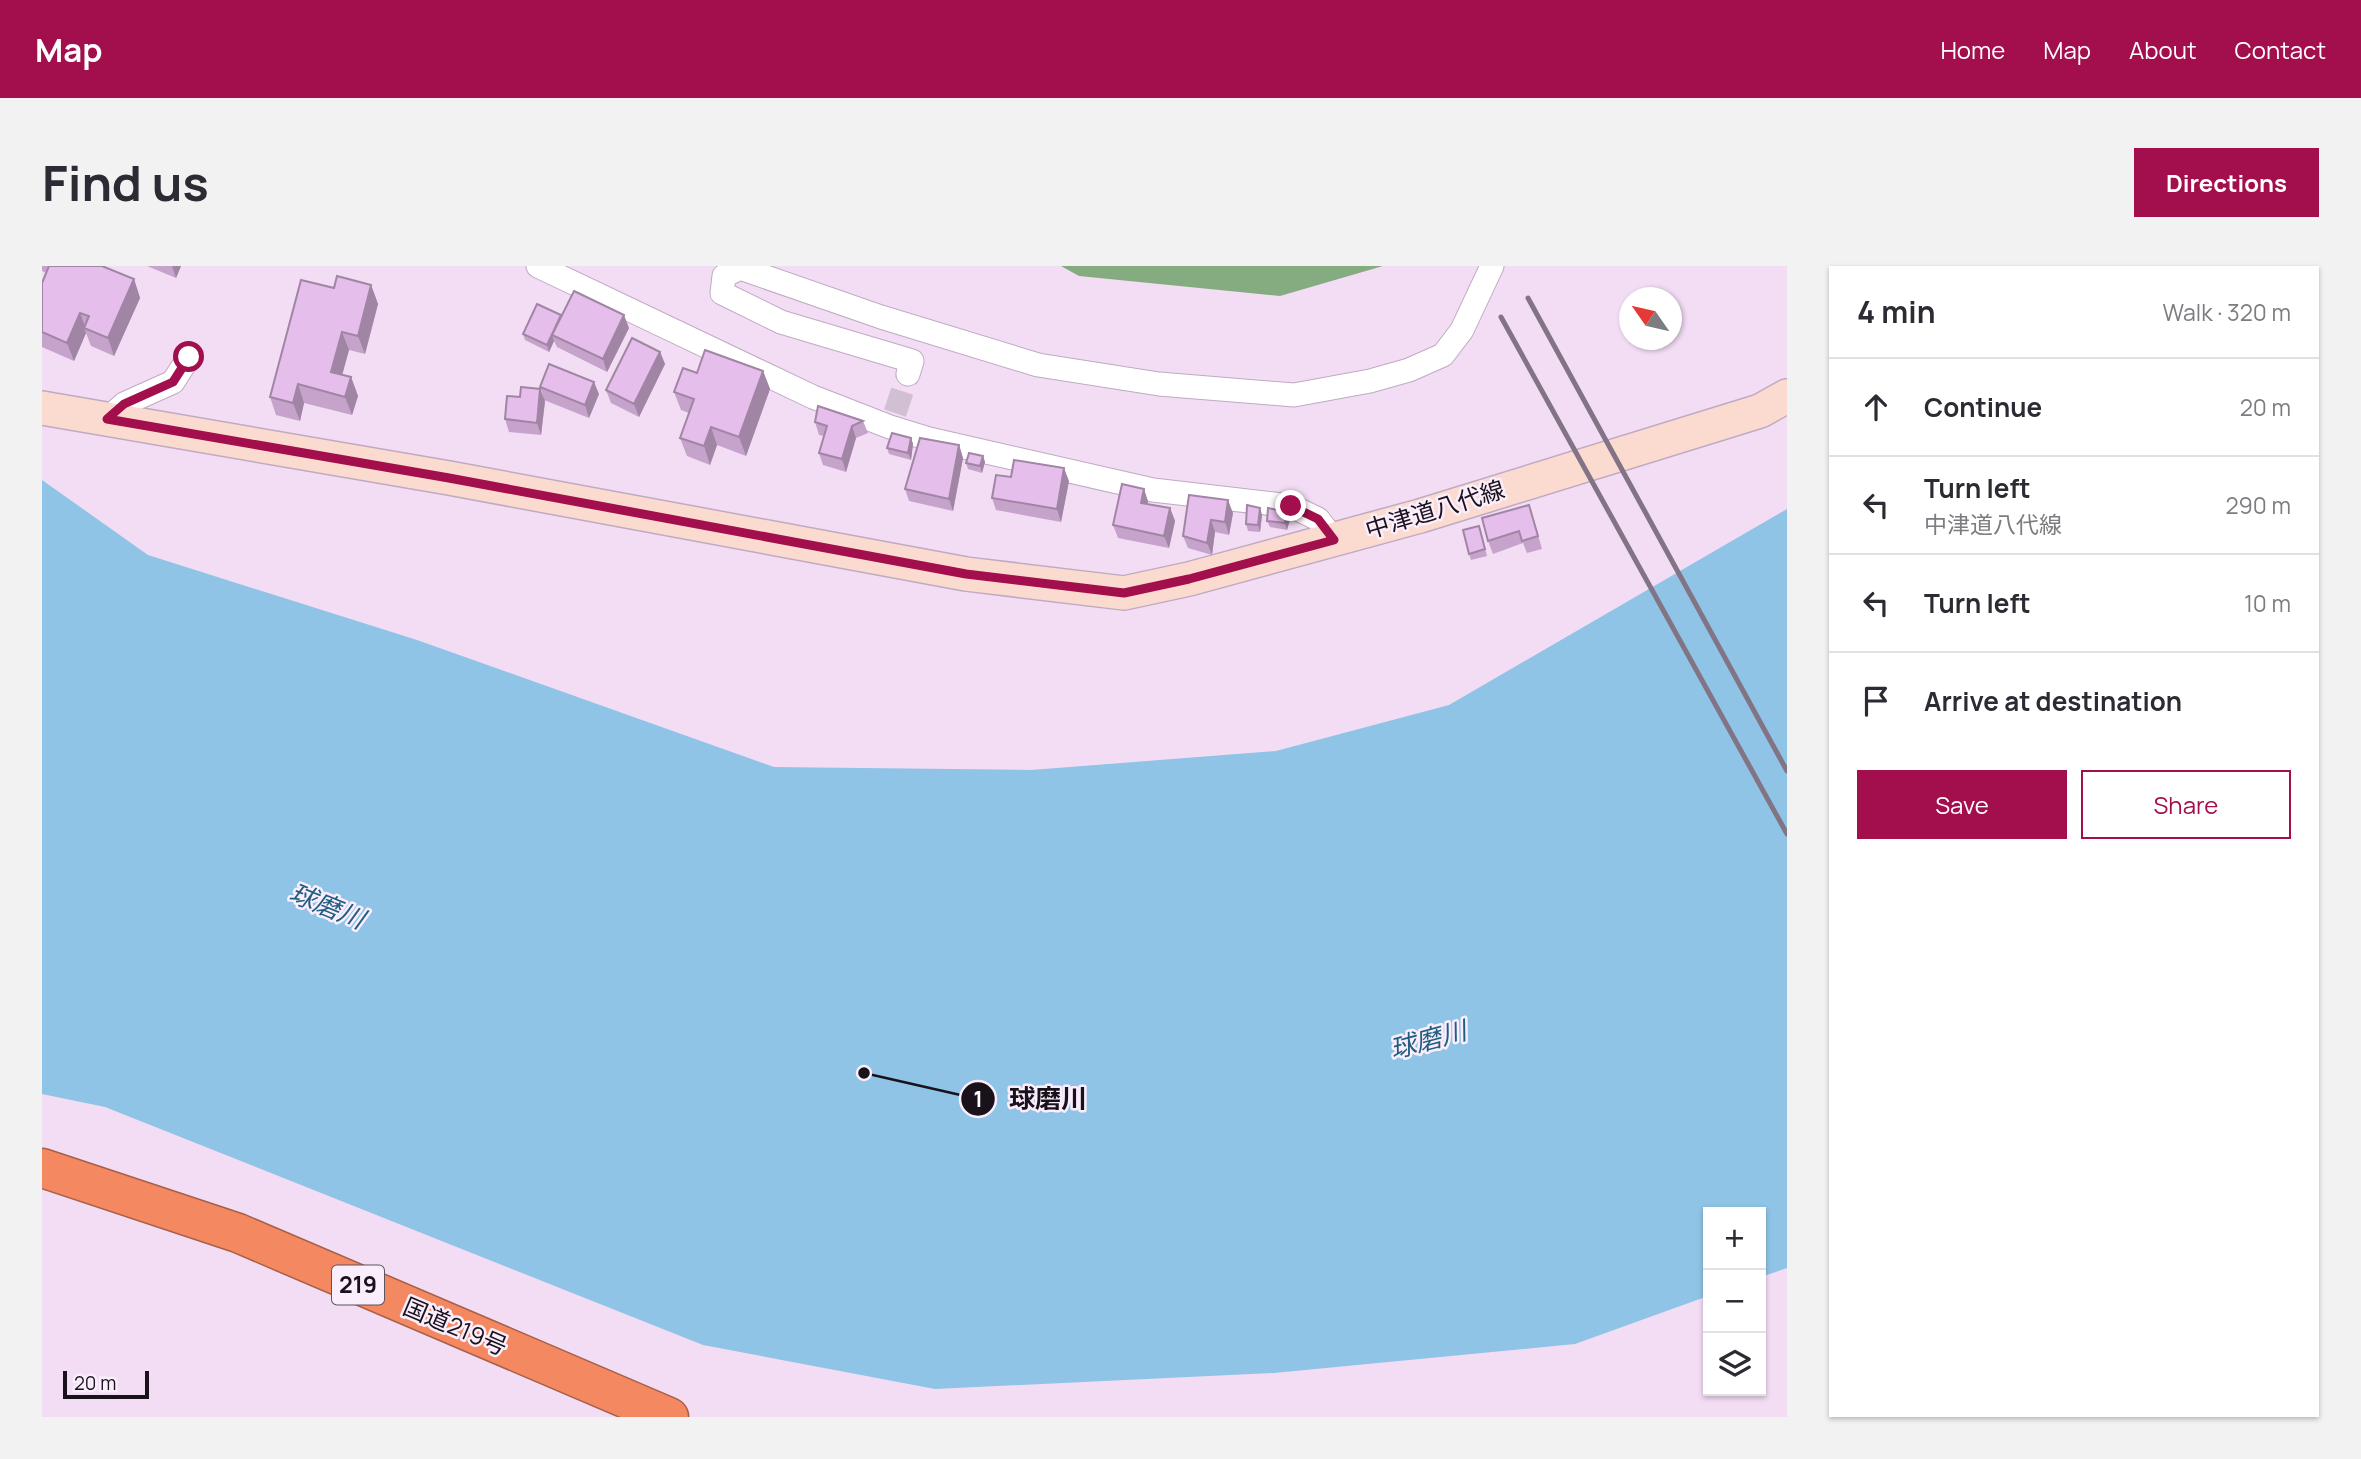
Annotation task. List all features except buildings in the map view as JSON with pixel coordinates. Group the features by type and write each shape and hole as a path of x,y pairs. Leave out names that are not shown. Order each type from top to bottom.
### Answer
{"highway":[{"name":"国道219号","path":"42,1168 238,1233 669,1417"}],"main road":[{"name":"中津道八代線","path":"42,408 449,478 966,574 1124,593 1189,579 1420,516 1760,411 1787,397"}],"street":[{"path":"538,266 813,397 892,420 929,439 1153,490 1291,506 1318,519 1334,540"},
{"path":"908,374 912,360 781,322 722,293 724,276 740,268 881,317 1038,365 1159,384 1294,395 1370,381 1409,370 1443,355 1462,330 1492,266"},
{"path":"107,419 124,404 173,382 189,357"}],"green space":[{"path":"1061,266 1383,266 1280,296 1079,276"}],"water":[{"path":"42,480 148,555 417,640 774,767 1031,770 1276,751 1449,705 1787,509 1787,1268 1766,1275 1766,1207 1703,1207 1703,1298 1575,1344 1274,1373 935,1389 703,1345 105,1107 42,1094"}],"tunnel":[{"path":"895,413 908,374"}],"railway":[{"path":"1528,298 1787,771"},
{"path":"1501,317 1787,834"}],"place":[{"name":"球磨川","path":"864,1073"}],"route":[{"path":"189,357 173,382 124,404 107,419 449,478 966,574 1124,593 1189,579 1334,540 1318,519 1291,506"}]}
